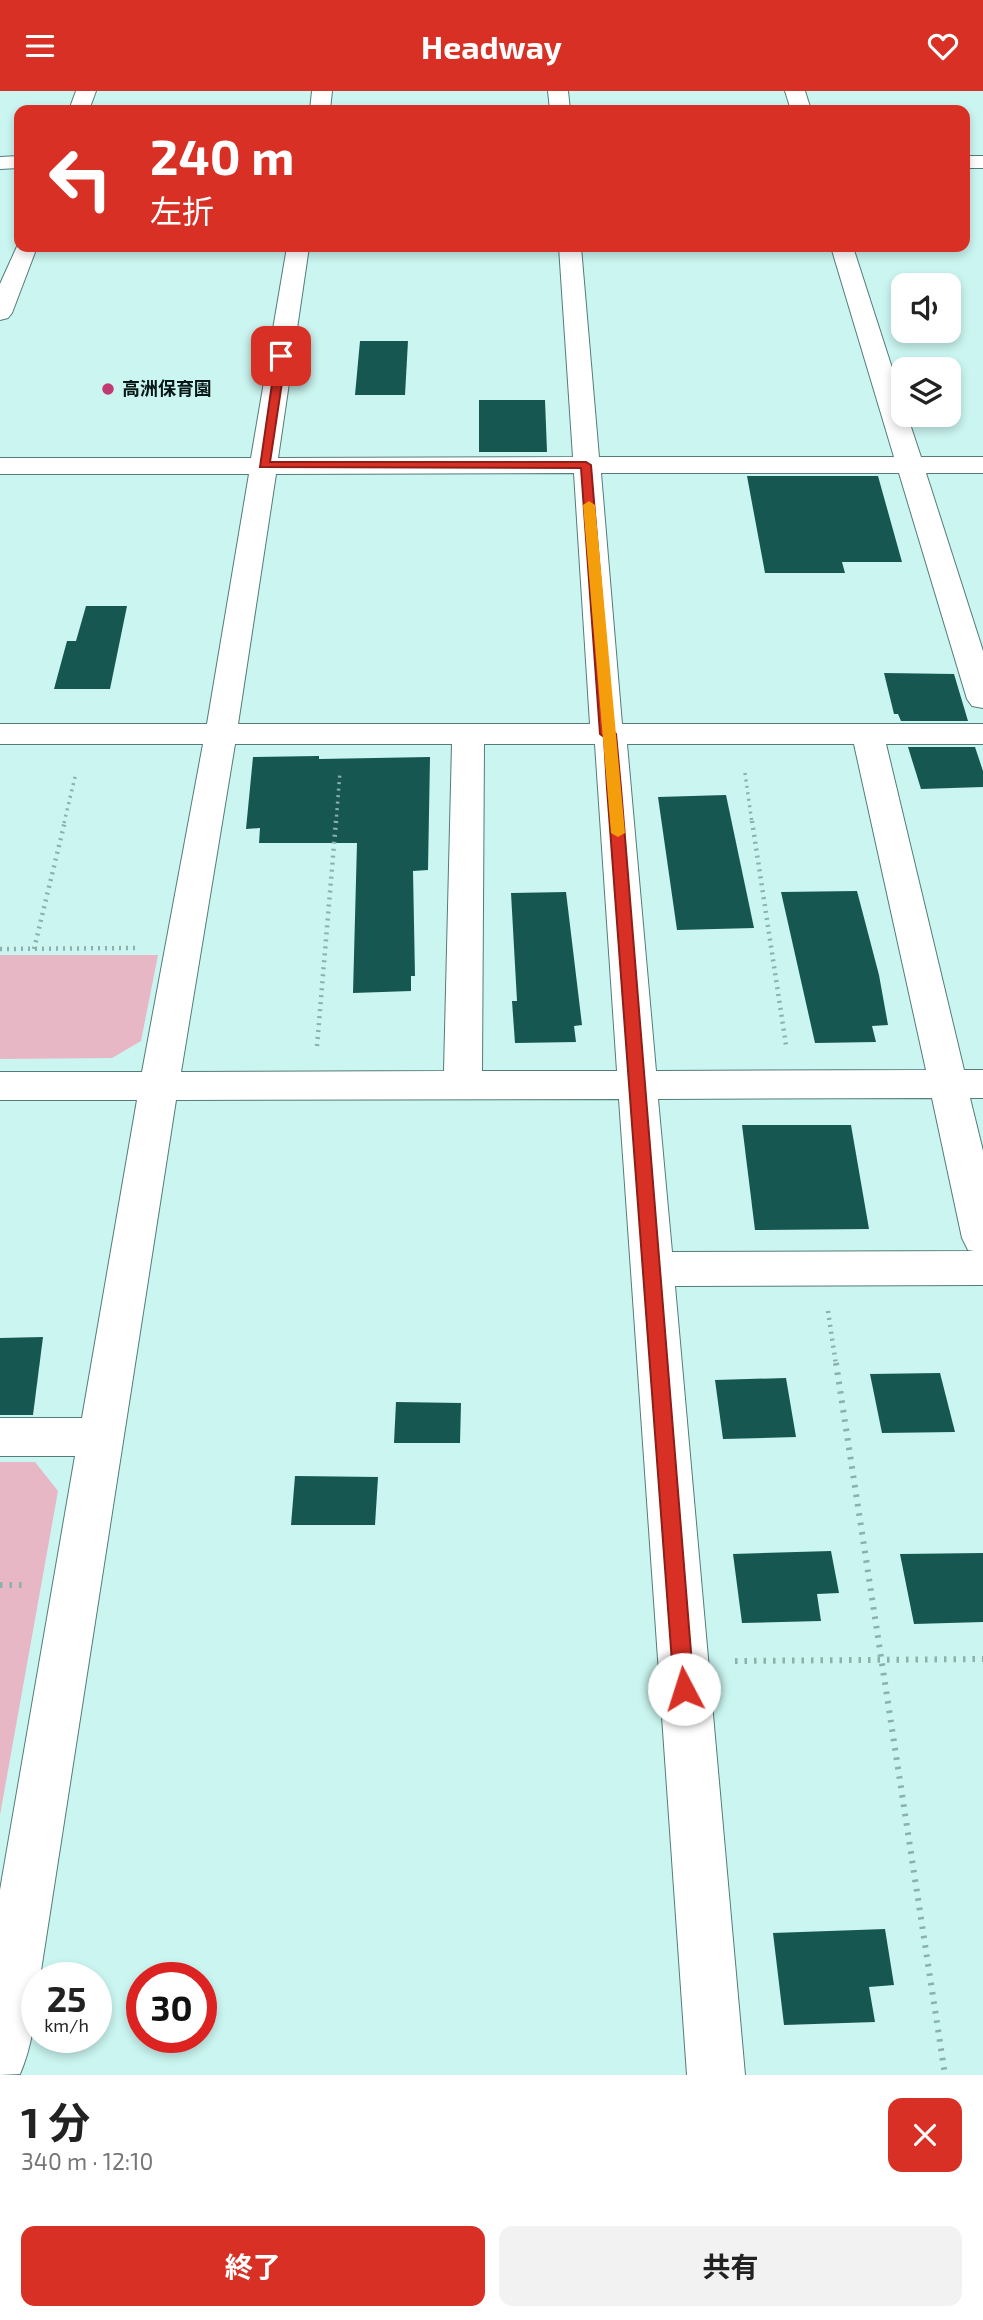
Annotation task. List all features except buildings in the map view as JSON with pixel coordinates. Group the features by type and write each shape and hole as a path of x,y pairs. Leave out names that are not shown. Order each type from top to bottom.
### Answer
{"street":[{"path":"0,313 24,252"},
{"path":"0,2055 159,1084 221,733 297,252"},
{"path":"570,252 716,2075"},
{"path":"844,252 983,699"},
{"path":"0,466 983,465"},
{"path":"463,1084 468,733"},
{"path":"0,734 983,734"},
{"path":"868,734 965,1084 983,1238"},
{"path":"0,1086 965,1084"},
{"path":"650,1269 983,1268"},
{"path":"0,1437 102,1437"}],"path":[{"path":"313,1085 343,733"},
{"path":"34,949 85,734"},
{"path":"739,734 791,1085"},
{"path":"0,949 183,949"},
{"path":"822,1269 945,2075"},
{"path":"682,1662 983,1659"}],"shaded area":[{"path":"0,955 158,955 141,1041 112,1058 0,1059"},
{"path":"0,1462 35,1462 58,1491 0,1815"}],"slow traffic":[{"path":"589,505 607,734 610,734 618,833"}],"place":[{"name":"高洲保育園","path":"108,389"}],"route":[{"path":"281,356 264,465 586,465 607,734 610,734 684,1689"}]}
